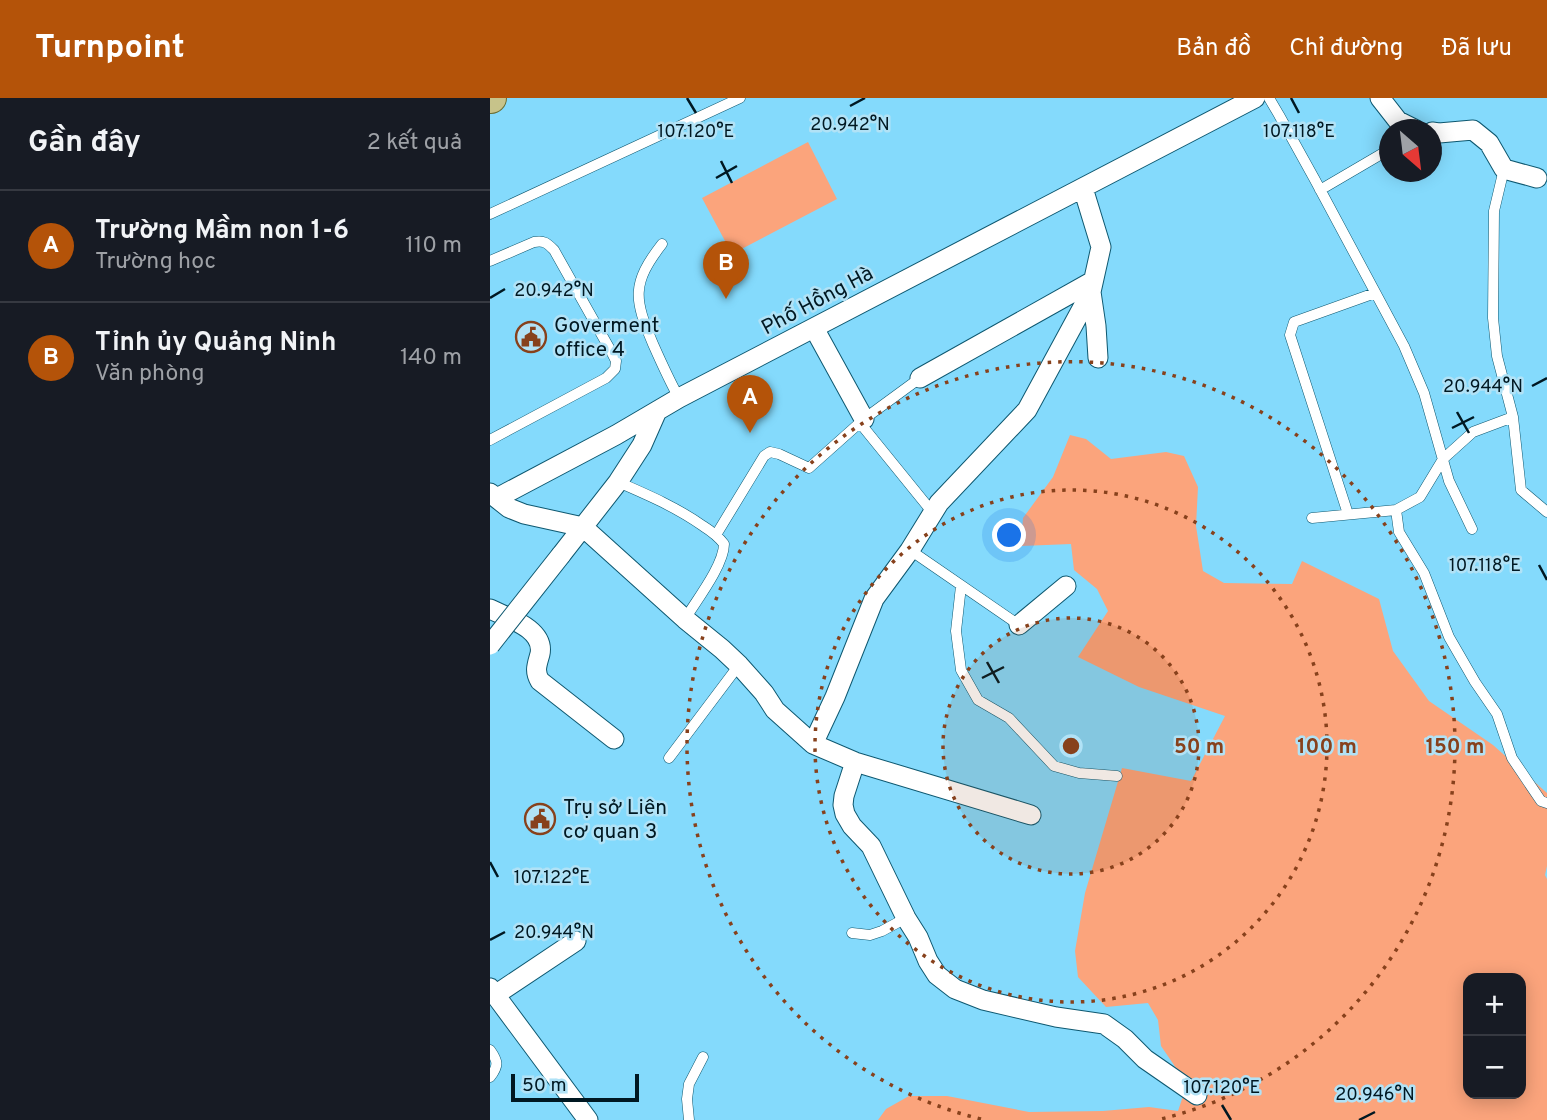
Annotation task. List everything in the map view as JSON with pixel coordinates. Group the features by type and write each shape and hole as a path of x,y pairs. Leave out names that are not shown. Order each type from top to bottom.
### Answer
{"street":[{"name":"Phố Hồng Hà","path":"493,495 616,435 679,398 1255,98"},
{"path":"1380,98 1396,119"},
{"path":"1442,133 1473,130 1489,143 1504,169 1542,179"},
{"path":"813,744 874,599 910,550 939,503 1027,410 1092,286 1101,247 1083,188"},
{"path":"1092,286 1098,358"},
{"path":"920,378 1092,286"},
{"path":"814,328 862,421"},
{"path":"490,645 618,482 642,445 657,411"},
{"path":"493,495 509,508 524,514 583,527 739,665 775,710 813,744 855,762 1031,816"},
{"path":"1019,625 1066,586"},
{"path":"490,609 531,631 539,640 540,652 536,665 540,681 614,739"},
{"path":"855,762 844,796 845,814 852,826 871,846 937,975 955,989 983,1000 1056,1017 1104,1024 1125,1039 1145,1059 1197,1095"},
{"path":"576,941 493,992 588,1120"}],"lane":[{"path":"490,214 740,98"},
{"path":"1269,98 1404,346 1424,393 1449,481 1472,529"},
{"path":"1320,190 1379,155"},
{"path":"1504,169 1494,211 1493,318 1497,356 1513,417 1521,489 1547,512"},
{"path":"490,261 534,242 547,243 554,250 612,353 615,369 606,378 490,440"},
{"path":"662,244 647,263 641,278 639,305 654,346 679,398"},
{"path":"1348,514 1290,335 1294,322 1375,293"},
{"path":"716,535 764,456 770,452 779,454 809,468 862,421 920,378"},
{"path":"1312,518 1396,510 1420,496 1443,459 1473,432 1513,417"},
{"path":"862,421 933,513"},
{"path":"618,482 687,515 716,535 724,544 722,556 685,619"},
{"path":"1396,510 1399,532 1424,573 1449,637 1497,713 1512,758 1541,801 1547,803"},
{"path":"910,550 1019,625"},
{"path":"961,586 956,631 961,670 978,700 1009,718 1054,766 1079,773 1117,776"},
{"path":"669,758 739,665"},
{"path":"852,933 870,935 906,918"},
{"path":"490,1050 497,1063 496,1070 490,1077"},
{"path":"689,1120 689,1084 703,1057"}],"shaded area":[{"path":"808,142 837,199 732,254 702,198"},
{"path":"1070,435 1086,439 1111,459 1166,452 1184,456 1198,487 1196,526 1203,571 1224,583 1292,584 1302,561 1379,599 1393,651 1429,701 1493,745 1547,793 1547,1120 878,1120 886,1109 909,1096 947,1096 1029,1112 1149,1107 1178,1111 1187,1084 1161,1046 1158,1020 1148,1003 1106,1007 1078,977 1075,951 1085,893 1122,768 1191,781 1225,716 1139,687 1078,657 1108,611 1097,589 1074,570 1071,544 1021,546 1023,518 1053,477"}],"place":[{"name":"Tỉnh ủy Quảng Ninh","path":"726,299"},
{"name":"Goverment office 4","path":"531,337"},
{"name":"Trường Mầm non 1-6","path":"750,433"},
{"name":"Trụ sở Liên cơ quan 3","path":"540,819"}]}
